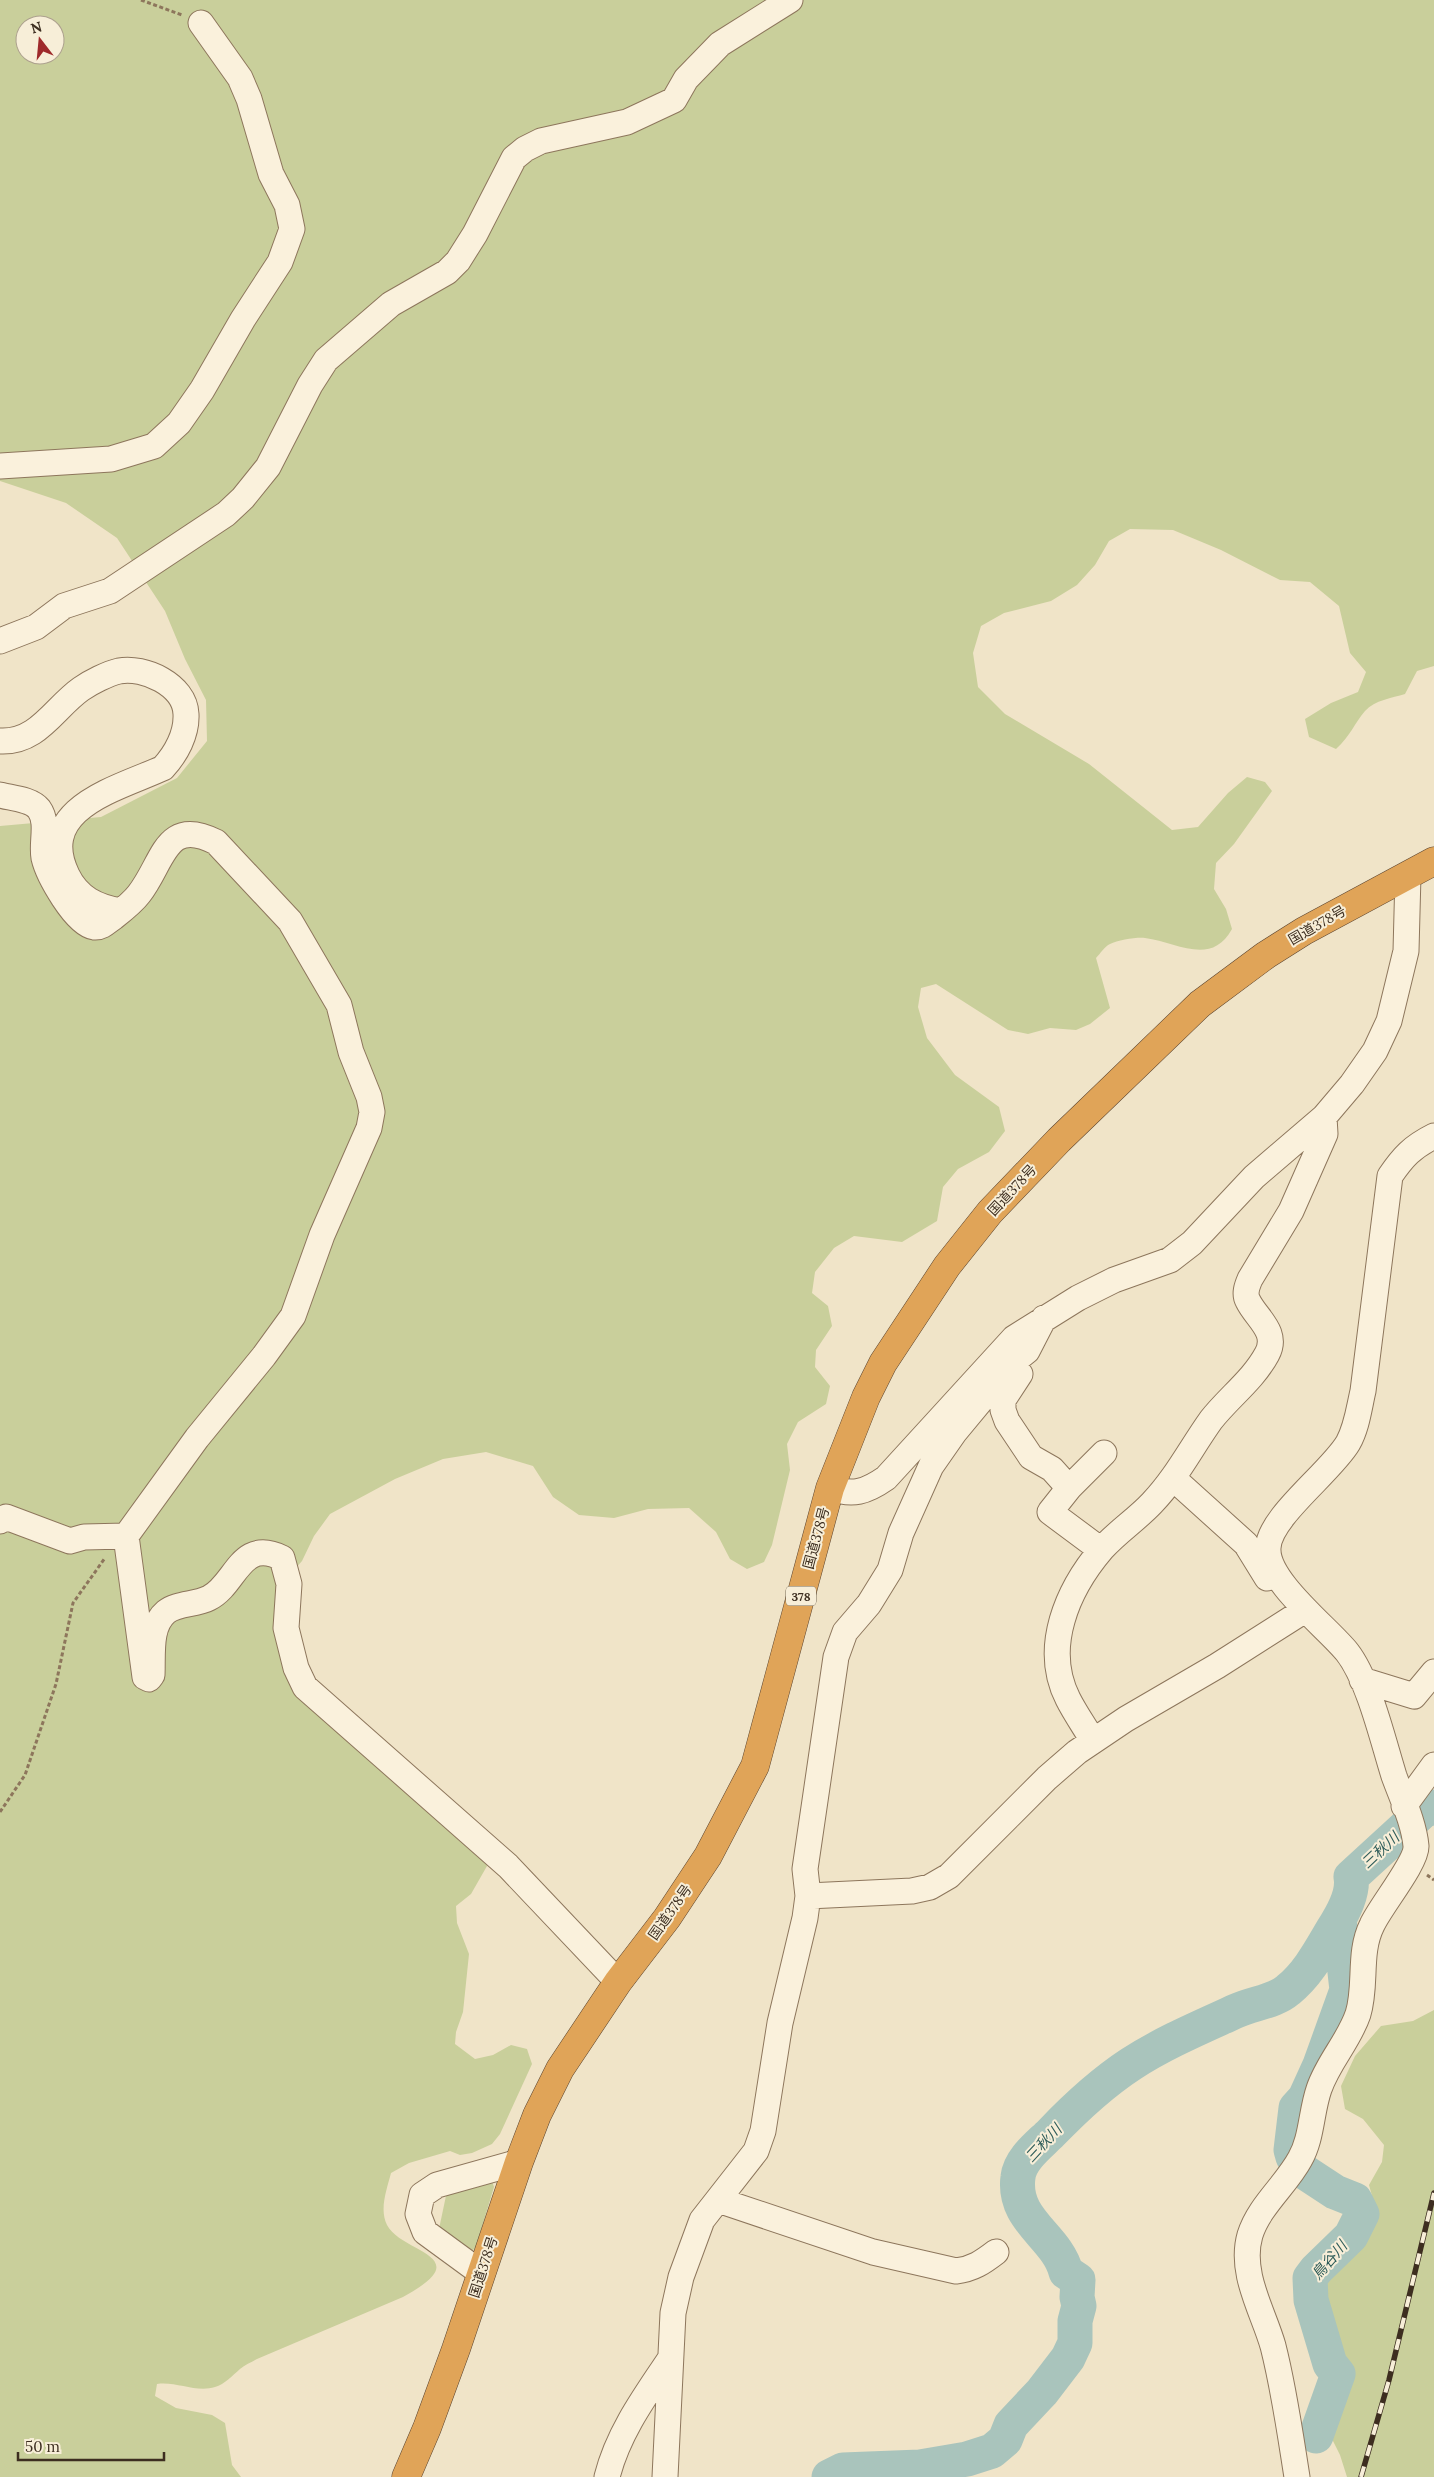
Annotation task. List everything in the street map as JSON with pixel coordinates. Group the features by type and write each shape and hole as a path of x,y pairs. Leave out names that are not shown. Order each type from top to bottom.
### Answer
{"highway":[{"name":"国道378号","path":"406,2477 427,2428 456,2349 519,2162 537,2116 560,2069 618,1982 667,1918 708,1856 756,1766 830,1488 866,1397 883,1363 947,1266 997,1205 1059,1140 1200,1004 1266,955 1304,932 1434,862"}],"street":[{"path":"0,641 36,627 64,606 110,591 226,514 243,498 268,467 310,385 326,360 391,304 447,272 458,261 475,234 514,158 525,148 541,141 627,122 674,100 686,79 720,44 790,0"},
{"path":"0,466 111,459 154,446 179,423 202,390 243,319 280,262 292,229 287,205 271,174 249,99 240,78 201,24"},
{"path":"0,741 27,736 46,724 80,689 119,671 141,670 157,676 181,699 186,712 184,734 168,764 88,802 72,814 63,827 60,844 61,862 72,885 86,899 101,907 121,911"},
{"path":"0,795 29,802 38,808 43,818 44,856 49,876 81,919 94,927 104,925 140,894 172,840 186,833 201,835 216,842 290,921 338,1005 351,1052 372,1112 369,1128 322,1235 293,1316 264,1356 197,1438 126,1536 145,1677 149,1679 152,1674 155,1628 166,1612 210,1598 222,1588 245,1559 258,1554 272,1553 282,1558 289,1584 286,1628 296,1668 305,1687 508,1866 618,1982"},
{"path":"830,1488 846,1494 870,1489 886,1478 1014,1338 1044,1318 1114,1280 1170,1260 1192,1243 1254,1177 1324,1117 1370,1057 1389,1021 1406,950 1408,875"},
{"path":"1093,1741 1067,1698 1059,1675 1056,1656 1062,1618 1079,1583 1101,1550 1150,1505 1174,1479 1211,1421 1258,1369 1269,1352 1271,1340 1267,1327 1247,1300 1246,1290 1250,1279 1291,1211 1325,1134 1324,1117"},
{"path":"1297,2477 1273,2345 1253,2292 1248,2251 1250,2235 1257,2220 1302,2156 1318,2090 1359,2011 1363,1952 1372,1923 1409,1864 1415,1853 1416,1846 1362,1680 1348,1653 1305,1610 1286,1585 1270,1561 1268,1546 1272,1533 1282,1518 1349,1442 1363,1391 1390,1176 1400,1161 1416,1145 1434,1136"},
{"path":"1044,1318 1027,1351 1025,1363 1003,1400 1003,1410 1007,1421 1031,1457 1052,1469 1069,1488"},
{"path":"665,2477 673,2312 681,2277 702,2220 756,2151 761,2138 780,2023 805,1918 808,1896 805,1869 836,1657 845,1632 869,1604 890,1570 902,1533 931,1466 954,1433 1012,1363 1027,1351"},
{"path":"1101,1550 1050,1512 1069,1488 1104,1453"},
{"path":"1174,1479 1246,1544 1270,1582 1275,1585 1286,1585"},
{"path":"0,1521 6,1517 70,1541 84,1537 126,1536"},
{"path":"808,1896 891,1893 930,1887 949,1876 1047,1778 1093,1741 1305,1610"},
{"path":"1362,1680 1414,1696 1434,1672"},
{"path":"1406,1811 1434,1765"},
{"path":"481,2273 425,2232 418,2214 422,2195 437,2185 519,2162"},
{"path":"718,2200 873,2252 956,2271 968,2270 979,2265 996,2252"},
{"path":"607,2477 612,2458 631,2418 671,2358"}],"path":[{"path":"141,0 172,10 201,24"},
{"path":"0,1812 25,1774 56,1684 73,1603 99,1566 126,1536"}],"green space":[{"path":"0,0 1434,0 1434,666 1417,671 1405,694 1369,707 1336,749 1309,737 1305,719 1331,703 1358,692 1366,672 1350,653 1339,606 1310,582 1280,580 1221,550 1173,530 1130,529 1109,541 1095,565 1077,585 1051,601 1004,613 981,626 973,653 978,687 1005,714 1089,764 1172,830 1198,827 1228,793 1247,777 1265,782 1272,791 1234,844 1216,863 1214,889 1226,909 1232,929 1224,940 1214,947 1204,950 1142,938 1122,940 1108,945 1096,958 1110,1008 1090,1024 1076,1030 1050,1028 1028,1034 1008,1030 936,984 921,988 918,1007 927,1038 955,1075 999,1107 1005,1131 989,1152 958,1169 943,1187 937,1221 902,1242 854,1236 834,1248 815,1272 812,1293 828,1306 832,1326 816,1350 815,1367 830,1386 826,1404 798,1422 787,1444 790,1470 772,1545 764,1562 747,1569 730,1559 716,1532 689,1508 648,1509 614,1518 579,1515 553,1497 533,1466 486,1452 443,1459 395,1479 330,1514 314,1536 302,1561 278,1588 285,1660 481,1842 487,1866 471,1894 456,1906 457,1923 469,1954 463,2012 456,2032 455,2044 475,2059 493,2055 511,2045 527,2049 532,2064 500,2134 492,2144 472,2153 460,2155 450,2151 409,2163 391,2173 384,2199 385,2219 395,2235 430,2256 436,2263 435,2272 425,2283 403,2297 257,2359 219,2386 201,2389 171,2384 157,2384 155,2396 176,2408 212,2415 225,2423 232,2465 241,2477 0,2477 0,826 101,817 177,778 207,741 206,700 185,659 165,611 117,538 66,503 0,481"},
{"path":"1434,2010 1434,2477 1347,2477 1340,2455 1330,2435 1352,2375 1340,2353 1329,2325 1324,2296 1325,2283 1331,2270 1360,2248 1367,2241 1371,2233 1375,2215 1369,2185 1382,2162 1384,2145 1363,2119 1345,2109 1341,2086 1355,2056 1381,2026 1413,2021"},
{"path":"492,2181 494,2187 476,2247 470,2253 439,2229 447,2191"}],"waterway":[{"name":"三秋川","path":"829,2477 843,2470 920,2467 967,2459 992,2451 1005,2440 1011,2425 1042,2392 1068,2358 1075,2343 1075,2321 1079,2306 1077,2297 1078,2280 1066,2272 1054,2248 1036,2228 1022,2205 1018,2192 1018,2177 1026,2158 1089,2096 1131,2064 1196,2029 1243,2008 1270,2000 1295,1984 1308,1969 1340,1917 1351,1890 1351,1877 1423,1811 1434,1807"},
{"name":"鳥谷川","path":"1293,2157 1291,2150 1296,2108 1305,2098 1320,2065 1347,1990 1339,1919"},
{"name":"鳥谷川","path":"1303,2171 1335,2192 1355,2200 1362,2214 1351,2236 1310,2278 1311,2300 1330,2364 1338,2374 1316,2436"}],"railway":[{"path":"1361,2477 1389,2380 1434,2193"}]}
